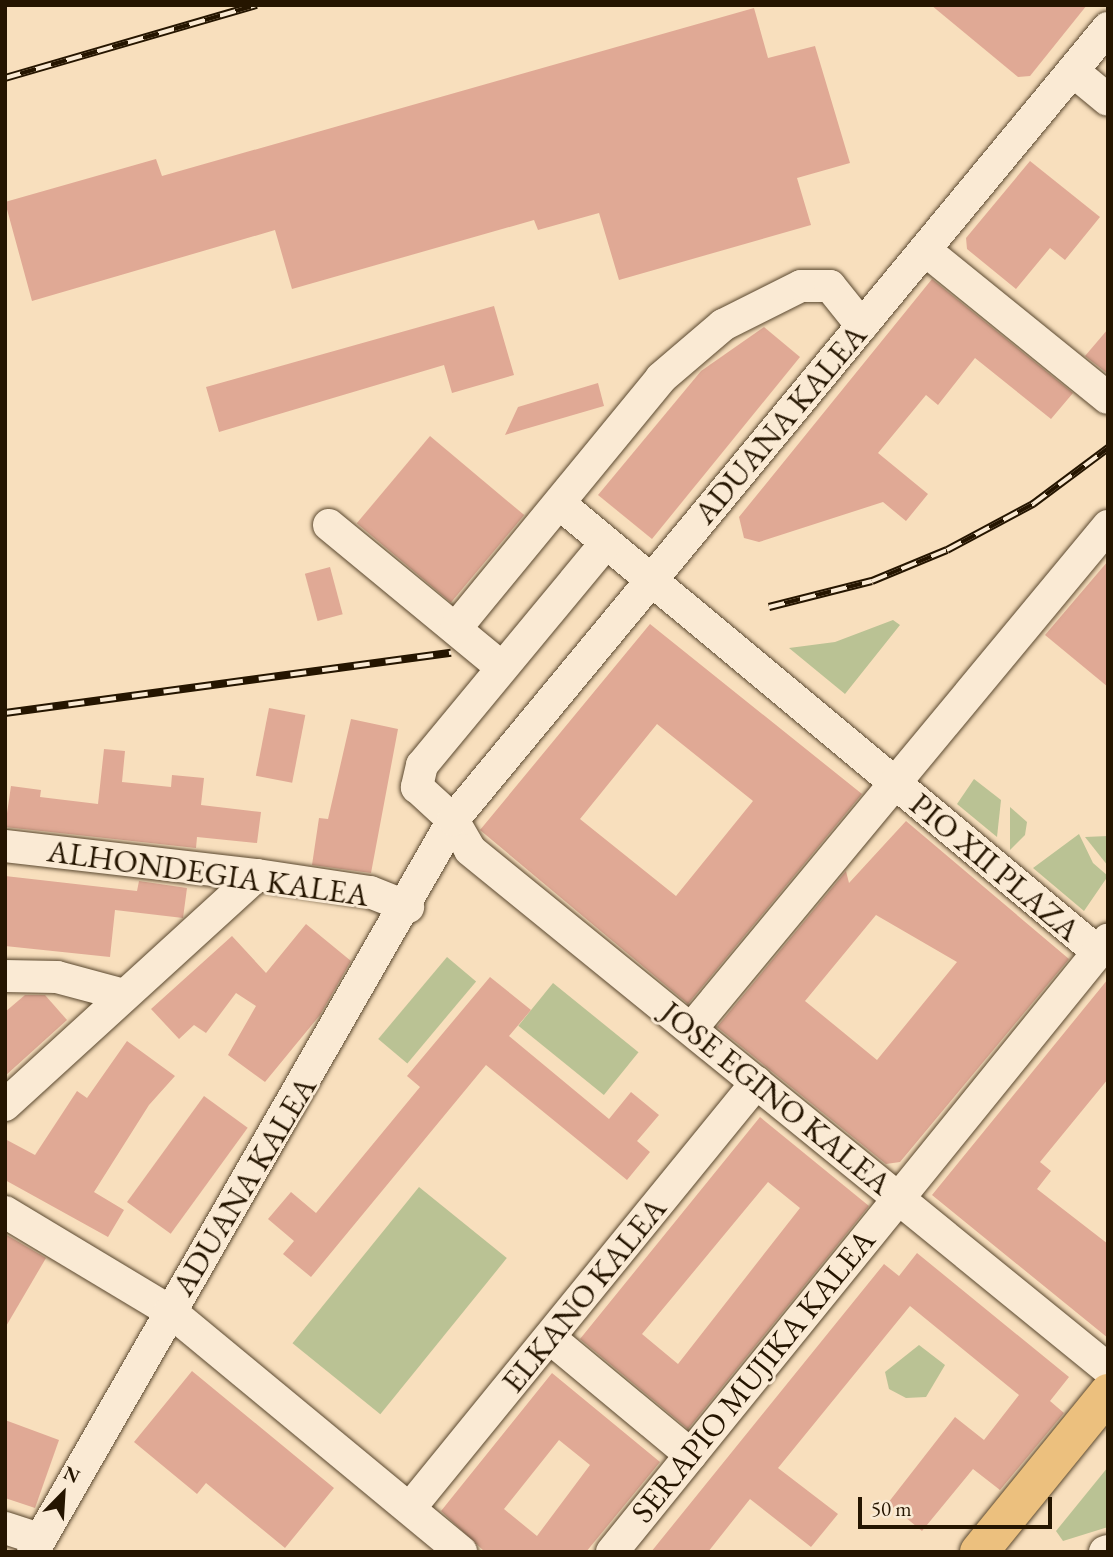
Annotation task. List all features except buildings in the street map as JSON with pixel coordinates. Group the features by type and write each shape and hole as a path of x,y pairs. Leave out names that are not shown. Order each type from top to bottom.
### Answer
{"main road":[{"path":"979,1552 1108,1393"},
{"path":"1004,1552 1108,1425"}],"street":[{"name":"ADUANA KALEA","path":"36,1546 170,1311 408,907 453,820 1108,28"},
{"path":"1073,71 1108,100"},
{"path":"925,250 1108,398"},
{"path":"456,628 560,505 661,378 723,325 802,286 830,286 862,326"},
{"name":"PIO XII PLAZA","path":"560,505 894,781 1103,946"},
{"path":"329,525 501,667"},
{"path":"692,1028 1108,526"},
{"path":"453,820 417,787 422,765 605,544"},
{"name":"JOSE EGINO KALEA","path":"453,820 470,850 1108,1369"},
{"name":"ALHONDEGIA KALEA","path":"5,846 257,875 370,892 408,907"},
{"path":"5,1105 257,875"},
{"name":"SERAPIO MUJIKA KALEA","path":"612,1552 1103,946"},
{"path":"5,975 57,977 124,995"},
{"name":"ELKANO KALEA","path":"410,1508 757,1082"},
{"path":"5,1212 170,1311 461,1552"},
{"path":"550,1338 691,1455"},
{"path":"5,1528 36,1546"}],"green space":[{"path":"893,620 900,625 845,694 789,648 835,642"},
{"path":"974,779 1001,800 997,837 957,804"},
{"path":"1010,807 1027,822 1025,835 1010,850"},
{"path":"1079,834 1093,863 1108,876 1084,911 1033,868"},
{"path":"1108,836 1108,866 1085,837"},
{"path":"447,957 476,981 407,1063 378,1039"},
{"path":"553,983 638,1052 604,1095 518,1026"},
{"path":"419,1187 507,1258 380,1414 293,1343"},
{"path":"919,1345 945,1365 926,1397 906,1398 889,1389 885,1372"},
{"path":"1108,1467 1108,1527 1063,1541 1056,1531"}],"railway":[{"path":"5,78 257,5"},
{"path":"769,607 872,581 947,550 1033,504 1108,448"},
{"path":"5,713 451,653"}]}
